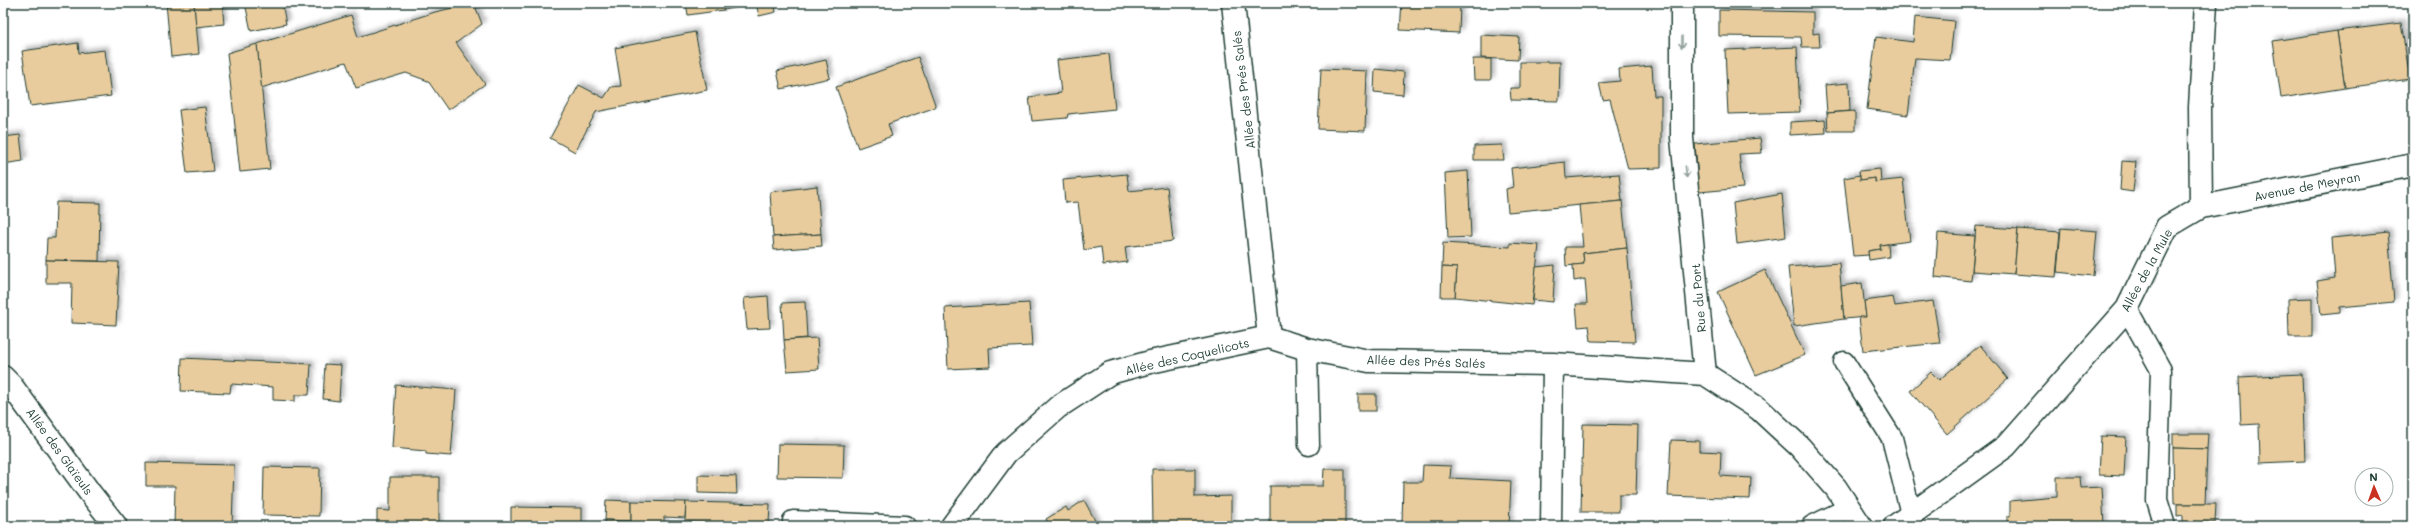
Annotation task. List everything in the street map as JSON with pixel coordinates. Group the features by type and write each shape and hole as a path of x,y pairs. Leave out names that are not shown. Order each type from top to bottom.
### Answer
{"street":[{"name":"Allée des Prés Salés","path":"1233,3 1269,337 1307,349 1368,361 1553,364 1705,374"},
{"name":"Rue du Port","path":"1682,3 1682,138 1705,374"},
{"path":"2201,207 2200,107 2206,3"},
{"name":"Avenue de Meyran","path":"2201,207 2413,165"},
{"name":"Allée de la Mule","path":"1903,520 2006,446 2127,309 2168,227 2201,207"},
{"name":"Allée des Coquelicots","path":"952,526 1006,453 1058,407 1110,373 1150,362 1269,337"},
{"path":"1705,374 1759,409 1800,447 1836,488 1855,517"},
{"name":"Allée des Glaïeuls","path":"3,377 11,385 116,526"}],"lane":[{"path":"2127,309 2161,370 2157,500 2165,526"},
{"path":"1307,349 1309,445"},
{"path":"1844,362 1892,438 1903,520"},
{"path":"1550,526 1553,364"},
{"path":"1812,526 1855,517"},
{"path":"793,521 905,526"}],"building":[{"path":"166,3 194,3 199,54 171,57"},
{"path":"194,3 222,3 224,24 196,27"},
{"path":"245,3 282,3 286,24 251,31"},
{"path":"474,3 482,24 456,43 485,84 448,110 428,81 406,73 356,88 346,62 261,88 257,44 351,15 358,37 435,12"},
{"path":"686,3 723,3 724,10 688,15"},
{"path":"723,3 745,3 745,6 724,10"},
{"path":"756,3 774,3 776,12 759,16"},
{"path":"1402,3 1460,3 1459,33 1400,30"},
{"path":"1719,10 1813,12 1813,34 1819,33 1820,47 1802,47 1801,37 1719,36"},
{"path":"1915,17 1954,21 1950,60 1915,58 1908,115 1867,109 1876,37 1913,42"},
{"path":"2401,23 2410,79 2345,88 2337,31"},
{"path":"2337,31 2345,88 2281,98 2273,41"},
{"path":"695,32 707,90 596,112 575,152 550,138 579,85 604,98 611,87 621,86 615,48"},
{"path":"1481,35 1519,37 1518,60 1481,58"},
{"path":"78,43 79,53 105,50 111,96 30,106 22,51"},
{"path":"257,44 270,169 240,172 227,53"},
{"path":"1797,47 1800,112 1728,114 1725,50"},
{"path":"1109,54 1115,109 1068,114 1067,118 1032,121 1029,97 1061,93 1057,60"},
{"path":"918,57 936,107 888,124 892,136 858,148 836,87"},
{"path":"1473,59 1491,59 1491,80 1474,80"},
{"path":"826,60 830,78 781,89 777,71"},
{"path":"1520,62 1560,62 1559,101 1511,100 1510,88 1520,88"},
{"path":"1652,66 1654,96 1661,96 1661,168 1628,169 1610,99 1603,100 1599,83 1620,81 1619,69"},
{"path":"1321,69 1367,71 1365,131 1318,129"},
{"path":"1375,69 1404,72 1403,95 1374,92"},
{"path":"1849,83 1850,111 1827,113 1825,85"},
{"path":"205,107 213,171 187,173 179,110"},
{"path":"1855,111 1855,131 1828,131 1827,113"},
{"path":"1825,120 1826,133 1790,135 1790,122"},
{"path":"20,135 23,161 3,164 3,137"},
{"path":"1760,138 1762,153 1739,154 1743,188 1699,192 1695,144"},
{"path":"1502,145 1504,160 1474,160 1474,146"},
{"path":"2122,161 2136,162 2133,192 2120,190"},
{"path":"1565,162 1566,178 1619,174 1622,201 1508,212 1506,189 1513,187 1511,168"},
{"path":"1880,169 1881,182 1875,182 1875,178 1860,180 1859,171"},
{"path":"1468,171 1471,237 1448,238 1445,173"},
{"path":"1127,174 1129,191 1167,187 1173,241 1125,247 1127,262 1103,265 1101,247 1084,250 1078,202 1065,203 1063,180"},
{"path":"1860,175 1860,180 1875,178 1875,182 1903,179 1910,241 1880,245 1881,249 1868,251 1869,255 1853,256 1844,178"},
{"path":"817,186 821,234 773,237 770,192"},
{"path":"1782,194 1786,237 1737,244 1733,203"},
{"path":"1622,201 1627,248 1583,253 1584,264 1566,266 1565,247 1583,247 1579,205"},
{"path":"56,202 100,203 99,261 46,260 47,238 55,238"},
{"path":"1976,226 2018,229 2014,274 1972,271"},
{"path":"2061,228 2097,231 2093,276 2057,272"},
{"path":"2018,229 2060,232 2056,277 2014,274"},
{"path":"2388,232 2394,302 2340,307 2340,313 2321,315 2317,281 2335,278 2332,238"},
{"path":"1938,233 1975,236 1971,281 1935,277"},
{"path":"821,234 822,246 774,250 773,237"},
{"path":"1443,243 1510,247 1510,243 1539,245 1532,305 1455,297 1457,268 1442,267"},
{"path":"1888,244 1889,257 1869,260 1868,251 1881,249 1880,245"},
{"path":"1627,248 1635,342 1591,341 1589,326 1578,327 1576,304 1587,304 1585,279 1574,281 1573,265 1584,264 1583,253"},
{"path":"46,260 119,262 116,325 71,323 72,283 46,283"},
{"path":"1839,263 1844,319 1794,326 1788,267"},
{"path":"1555,265 1553,302 1533,300 1536,267"},
{"path":"1442,267 1457,268 1455,297 1441,297"},
{"path":"1765,270 1805,355 1756,375 1718,292"},
{"path":"1862,283 1866,317 1844,319 1841,286"},
{"path":"768,296 770,328 747,329 744,298"},
{"path":"1893,297 1895,306 1933,301 1940,343 1863,351 1859,317 1866,317 1864,301"},
{"path":"2312,298 2312,337 2289,337 2288,299"},
{"path":"805,302 807,338 784,340 782,303"},
{"path":"1029,303 1032,346 989,348 990,367 948,369 945,308"},
{"path":"817,338 819,369 787,371 784,340"},
{"path":"1980,345 2008,379 1947,434 1910,391 1931,372 1939,380"},
{"path":"182,358 311,364 309,395 295,395 295,401 273,400 273,387 231,384 230,393 181,391"},
{"path":"325,364 341,365 339,401 323,399"},
{"path":"2302,374 2305,461 2260,463 2259,424 2241,425 2239,377"},
{"path":"396,385 456,390 451,456 426,454 426,451 392,448"},
{"path":"1358,394 1376,394 1376,411 1358,411"},
{"path":"1583,424 1638,425 1636,495 1619,495 1619,512 1581,512"},
{"path":"2173,434 2208,434 2207,449 2173,448"},
{"path":"2101,436 2126,437 2124,476 2099,475"},
{"path":"1671,440 1699,441 1699,451 1721,452 1720,476 1751,478 1750,499 1668,496"},
{"path":"778,444 844,445 843,478 777,477"},
{"path":"2173,448 2207,449 2205,504 2174,504"},
{"path":"146,463 234,465 232,526 174,526 175,486 146,486"},
{"path":"1423,465 1451,466 1450,478 1511,481 1509,526 1402,526 1403,482 1422,482"},
{"path":"264,467 320,468 319,516 263,515"},
{"path":"1152,469 1195,469 1195,497 1231,496 1231,526 1153,526"},
{"path":"1324,469 1345,469 1345,526 1270,526 1270,486 1323,486"},
{"path":"698,475 736,476 737,494 698,493"},
{"path":"390,477 439,477 439,526 377,526 377,510 390,511"},
{"path":"2057,477 2080,477 2081,488 2102,487 2104,526 2007,526 2007,516 2010,516 2010,501 2057,497"},
{"path":"606,500 631,501 631,521 605,520"},
{"path":"1084,500 1098,526 1042,526 1048,523 1046,519 1066,507 1068,511"},
{"path":"631,501 686,502 685,518 664,517 664,526 631,526"},
{"path":"686,502 770,504 769,524 685,522"},
{"path":"2177,504 2216,504 2215,523 2183,522 2183,515 2177,516"},
{"path":"511,507 582,508 582,526 511,526"},
{"path":"605,520 631,521 631,526 605,526"}]}
